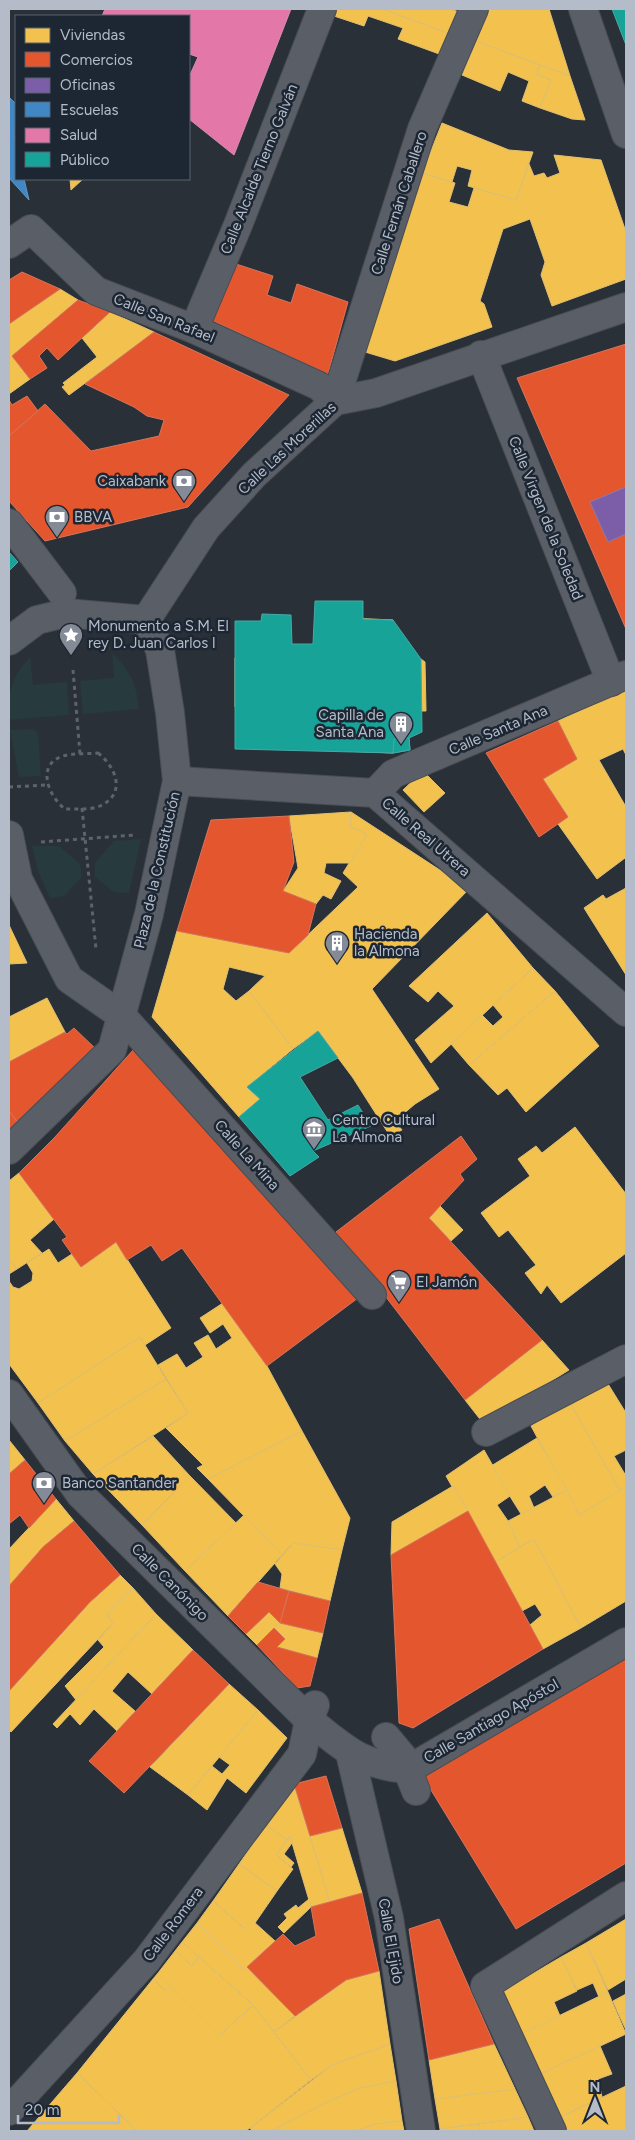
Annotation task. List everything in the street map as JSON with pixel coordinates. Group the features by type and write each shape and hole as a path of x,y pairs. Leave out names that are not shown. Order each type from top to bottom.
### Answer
{"street":[{"name":"Calle Alcalde Tierno Galván","path":"194,329 238,225 322,9"},
{"name":"Calle Fernán Caballero","path":"335,400 422,129 474,9"},
{"path":"583,9 626,134"},
{"name":"Calle San Rafael","path":"9,244 31,229 96,291 194,329 318,386 335,400"},
{"name":"Calle Las Morerillas","path":"146,620 206,528 254,475 335,400 376,393 626,307"},
{"name":"Calle Virgen de la Soledad","path":"482,355 619,678"},
{"path":"9,522 62,593"},
{"path":"9,641 37,620 66,613 146,620"},
{"name":"Plaza de la Constitución","path":"9,1150 112,1050 149,914 177,781 170,713 160,650 146,620"},
{"name":"Calle Santa Ana","path":"375,793 393,774 619,678"},
{"name":"Calle Real Utrera","path":"177,781 375,793 626,1012"},
{"path":"9,835 18,878 69,979 122,1016"},
{"name":"Calle La Mina","path":"122,1016 372,1295"},
{"path":"486,1432 624,1366"},
{"name":"Calle Canónigo","path":"9,1394 80,1494 312,1712 350,1753"},
{"name":"Calle Santiago Apóstol","path":"350,1753 413,1780 626,1642"},
{"name":"Calle Romera","path":"9,2111 147,1960 302,1754 312,1712"},
{"path":"386,1737 402,1756 413,1780"},
{"name":"Calle El Ejido","path":"350,1753 389,1918 421,2131"},
{"path":"552,2131 485,1986 626,1896"}],"path":[{"path":"73,670 80,754"},
{"path":"98,753 109,762 116,775 115,789 109,799 99,807 65,809 54,801 47,785 48,772 53,762 63,756 98,753"},
{"path":"9,787 47,785"},
{"path":"82,808 96,949"},
{"path":"38,842 142,835"}],"green space":[{"path":"112,653 132,678 139,709 83,714 80,681 114,678"},
{"path":"30,657 33,685 67,682 69,715 9,720 9,701 12,686"},
{"path":"33,729 38,733 41,776 19,777 10,730"},
{"path":"141,839 129,893 114,892 95,877 95,863 114,841"},
{"path":"32,846 59,846 80,864 82,877 64,896 50,898 38,871"}],"building: Viviendas":[{"path":"334,9 383,9 450,34 442,55 398,39 403,28 368,16 364,26 331,15"},
{"path":"383,9 450,9 459,12 450,34"},
{"path":"489,9 549,9 570,76 476,41"},
{"path":"476,41 540,65 536,74 551,80 540,108 522,101 529,81 508,72 500,91 462,75"},
{"path":"540,65 570,76 585,120 572,119 540,108 551,80 536,74"},
{"path":"442,123 509,150 533,152 516,200 468,186 472,170 457,166 452,182 422,173"},
{"path":"554,155 601,160 626,232 626,279 552,306 541,275 545,262 530,219 503,229 480,301 484,304 492,327 395,361 365,352 422,173 455,183 449,202 468,207 474,188 516,200 529,164 534,176 544,173 547,178 560,173"},
{"path":"70,180 82,180 71,190"},
{"path":"60,289 78,300 12,356 30,379 9,394 9,324"},
{"path":"110,312 154,332 69,395 62,387 65,385 63,383 97,357 82,338"},
{"path":"349,618 393,620 394,660 421,659 425,662 426,711 395,711 393,753 345,751 345,709 235,707 235,658 347,661"},
{"path":"626,689 626,755 623,749 599,760 626,807 626,860 625,858 597,879 558,824 568,817 543,779 577,759 558,721"},
{"path":"423,771 445,793 424,812 403,790"},
{"name":"Hacienda la Almona","path":"351,812 469,889 372,989 439,1089 415,1104 395,1121 402,1130 390,1136 353,1078 318,1031 293,1049 249,991 358,887 343,873 367,834 350,827"},
{"path":"351,812 350,827 367,834 350,863 326,863 324,873 341,881 331,899 323,895 316,904 283,891 298,868 289,816"},
{"path":"626,888 626,975 584,908 603,895 606,899"},
{"path":"487,913 533,968 431,1063 415,1040 454,1006 438,991 428,1002 409,986"},
{"path":"9,925 27,963 9,964"},
{"path":"177,931 289,953 266,976 229,967 223,989 236,1001 249,991 293,1049 247,1087 260,1099 239,1117 152,1017"},
{"path":"533,968 555,991 469,1065 451,1044 482,1015 493,1026 503,1017 493,1005"},
{"path":"555,991 599,1046 526,1112 507,1088 498,1095 469,1065"},
{"path":"47,998 65,1032 9,1062 9,1017"},
{"path":"575,1127 626,1194 626,1253 561,1303 547,1285 541,1294 525,1273 536,1265 508,1230 499,1237 481,1213 530,1176 518,1159 536,1146 542,1153"},
{"path":"19,1173 54,1219 30,1240 42,1253 17,1269 9,1259 9,1181"},
{"path":"440,1206 463,1230 451,1241 429,1218"},
{"path":"116,1242 171,1328 145,1345 140,1337 38,1403 9,1364 9,1281 13,1287 19,1289 32,1281 33,1273 27,1263 49,1249 58,1263 72,1254 81,1267"},
{"path":"9,1259 17,1269 9,1274"},
{"path":"223,1303 267,1366 302,1431 208,1479 197,1468 203,1465 166,1428 188,1413 158,1365 177,1354 186,1368 203,1357 194,1343 208,1335 216,1349 232,1338 223,1324 210,1333 200,1318"},
{"path":"140,1337 166,1379 65,1441 38,1403"},
{"path":"542,1340 569,1370 483,1423 465,1400"},
{"path":"166,1379 188,1413 93,1474 65,1441"},
{"path":"605,1379 626,1413 626,1450 614,1456 626,1476 626,1487 620,1491 569,1401"},
{"path":"569,1401 620,1491 579,1515 531,1426"},
{"path":"302,1431 350,1518 342,1550 293,1543 282,1555 208,1479"},
{"path":"153,1436 190,1476 142,1525 93,1474"},
{"path":"537,1438 567,1490 553,1497 545,1485 529,1496 534,1508 521,1514 491,1466"},
{"path":"9,1440 25,1460 9,1474"},
{"path":"484,1450 510,1496 497,1505 508,1521 520,1547 495,1562 446,1476"},
{"path":"190,1476 236,1523 185,1571 142,1525"},
{"path":"453,1486 468,1511 391,1555 392,1522"},
{"path":"626,1487 626,1601 581,1628 534,1539 520,1547 508,1521 567,1490 579,1515"},
{"path":"56,1499 74,1521 43,1547 9,1586 9,1549"},
{"path":"244,1515 282,1555 228,1616 185,1571"},
{"path":"534,1539 581,1628 543,1649 530,1625 542,1615 535,1604 522,1611 495,1562"},
{"path":"293,1543 342,1550 330,1601 280,1588 282,1574 275,1564"},
{"path":"120,1575 133,1588 107,1614 113,1623 11,1732 9,1730 9,1691 90,1602"},
{"path":"133,1588 156,1614 76,1700 65,1686 104,1647 98,1640 113,1623 107,1614"},
{"path":"269,1612 280,1623 257,1645 246,1634"},
{"path":"156,1614 193,1650 152,1694 128,1672 112,1691 135,1711 117,1731 94,1709 80,1725 70,1714 57,1728 53,1724"},
{"path":"280,1623 323,1633 317,1658 277,1647 285,1639 274,1628"},
{"path":"229,1684 258,1710 188,1795 150,1767"},
{"path":"258,1710 287,1738 246,1793 227,1778 207,1810 188,1795 212,1766 222,1774 230,1765 219,1757"},
{"path":"294,1784 330,1902 311,1907 290,1836 287,1840 266,1825"},
{"path":"266,1825 287,1840 276,1855 293,1869 277,1891 239,1864"},
{"path":"342,1828 362,1893 330,1902 310,1836"},
{"path":"290,1836 292,1843 284,1854 294,1863 291,1867 276,1855"},
{"path":"239,1864 277,1891 255,1923 253,1921 245,1929 213,1901"},
{"path":"309,1899 311,1907 284,1933 278,1927 287,1918 284,1914 296,1905 298,1908"},
{"path":"213,1901 245,1929 253,1921 275,1941 244,1970 197,1923"},
{"path":"626,1919 626,1979 608,1990 586,1943"},
{"path":"197,1923 244,1970 247,1967 295,2016 274,2032 253,2005 182,1942"},
{"path":"182,1942 199,1957 192,1966 175,1951"},
{"path":"586,1943 608,1992 599,1997 593,1983 577,1990 561,1957"},
{"path":"175,1951 192,1966 199,1957 253,2005 220,2035 158,1973"},
{"path":"561,1957 577,1991 554,2002 560,2016 517,2036 498,1994"},
{"path":"379,1971 390,2044 332,2065 311,2080 274,2032 346,1980"},
{"path":"158,1973 171,1986 166,1991 153,1979"},
{"path":"153,1979 166,1991 171,1986 220,2035 253,2005 311,2080 246,2131 137,2131 77,2073"},
{"path":"608,1992 626,2034 536,2076 517,2036"},
{"path":"626,1994 626,2012 619,2015 613,2001"},
{"path":"626,2012 626,2030 619,2015"},
{"path":"390,2044 396,2081 360,2088 321,2105 271,2131 252,2131 250,2128 332,2065"},
{"path":"494,2044 515,2089 435,2099 429,2060"},
{"path":"600,2046 612,2074 598,2079 602,2097 556,2119 536,2076"},
{"path":"77,2073 135,2129 133,2131 27,2131"},
{"path":"396,2081 402,2121 375,2124 356,2131 271,2131 321,2105 360,2088"},
{"path":"626,2086 626,2131 561,2131 556,2119"},
{"path":"515,2089 528,2117 440,2129 435,2099"},
{"path":"528,2117 534,2131 480,2131 479,2124"},
{"path":"402,2121 404,2131 356,2131 375,2124"},
{"path":"479,2124 480,2131 440,2131 440,2129"}],"building: Comercios":[{"path":"233,263 273,276 267,295 291,303 297,284 348,302 328,374 211,320"},
{"path":"22,272 60,289 9,324 9,280"},
{"path":"78,300 110,312 58,360 47,348 39,356 47,368 30,379 12,356"},
{"path":"154,332 289,395 188,507 45,541 9,501 9,436 45,404 91,451 159,436 164,420 147,416 134,407 85,384"},
{"path":"626,344 626,629 517,378"},
{"path":"27,396 38,411 9,436 9,400 12,405"},
{"path":"558,721 577,759 543,779 568,817 539,837 486,753"},
{"path":"289,816 294,862 283,891 316,904 308,935 289,953 177,931 211,820"},
{"path":"74,1028 98,1051 21,1127 9,1111 9,1062 65,1032 67,1034"},
{"path":"134,1049 358,1298 267,1366 182,1248 162,1261 151,1245 127,1260 116,1242 81,1267 62,1240 67,1237 19,1173 55,1137"},
{"path":"9,1111 21,1127 9,1138"},
{"path":"461,1136 477,1159 460,1174 464,1180 429,1218 542,1340 465,1400 336,1232"},
{"path":"25,1460 56,1499 29,1528 20,1515 9,1524 9,1474"},
{"path":"468,1511 543,1649 413,1728 399,1723 391,1555"},
{"path":"74,1521 120,1575 90,1602 9,1691 9,1586 43,1547"},
{"path":"258,1582 289,1591 280,1623 269,1612 246,1634 228,1616"},
{"path":"289,1591 330,1601 323,1633 280,1623"},
{"path":"274,1628 285,1639 277,1647 317,1658 310,1686 297,1688 257,1645"},
{"path":"193,1650 229,1684 124,1793 89,1761"},
{"path":"626,1654 626,1863 516,1929 423,1777"},
{"path":"326,1776 342,1828 310,1836 294,1784"},
{"path":"362,1893 379,1971 346,1980 295,2016 247,1967 283,1934 295,1946 316,1936 311,1907"},
{"path":"439,1919 494,2044 429,2060 409,1929"}],"building: Oficinas":[{"path":"626,487 626,534 608,542 590,502"}],"building: Escuelas":[{"path":"9,97 15,103 15,180 24,180 29,200 9,178"}],"building: Salud":[{"path":"105,9 291,9 234,155 190,120 190,75 198,57 190,54 190,15 102,15"}],"building: Público":[{"path":"612,9 626,9 626,45"},
{"path":"9,552 18,562 9,571"},
{"path":"315,601 363,601 363,619 393,620 421,659 422,732 409,738 410,750 393,753 235,749 235,621 261,621 262,614 291,615 292,644 313,644"},
{"name":"Capilla de Santa Ana","path":"409,738 410,750 393,753 394,739"},
{"path":"318,1031 338,1058 300,1077 328,1120 358,1105 371,1126 313,1151 319,1157 290,1176 239,1117 260,1099 247,1087"}],"place":[{"name":"Caixabank","path":"184,502"},
{"name":"BBVA","path":"57,538"},
{"name":"Monumento a S.M. El rey D. Juan Carlos I","path":"71,656"},
{"name":"Capilla de Santa Ana","path":"401,745"},
{"name":"Hacienda la Almona","path":"337,964"},
{"name":"Centro Cultural La Almona","path":"314,1150"},
{"name":"El Jamón","path":"399,1303"},
{"name":"Banco Santander","path":"44,1504"}]}
